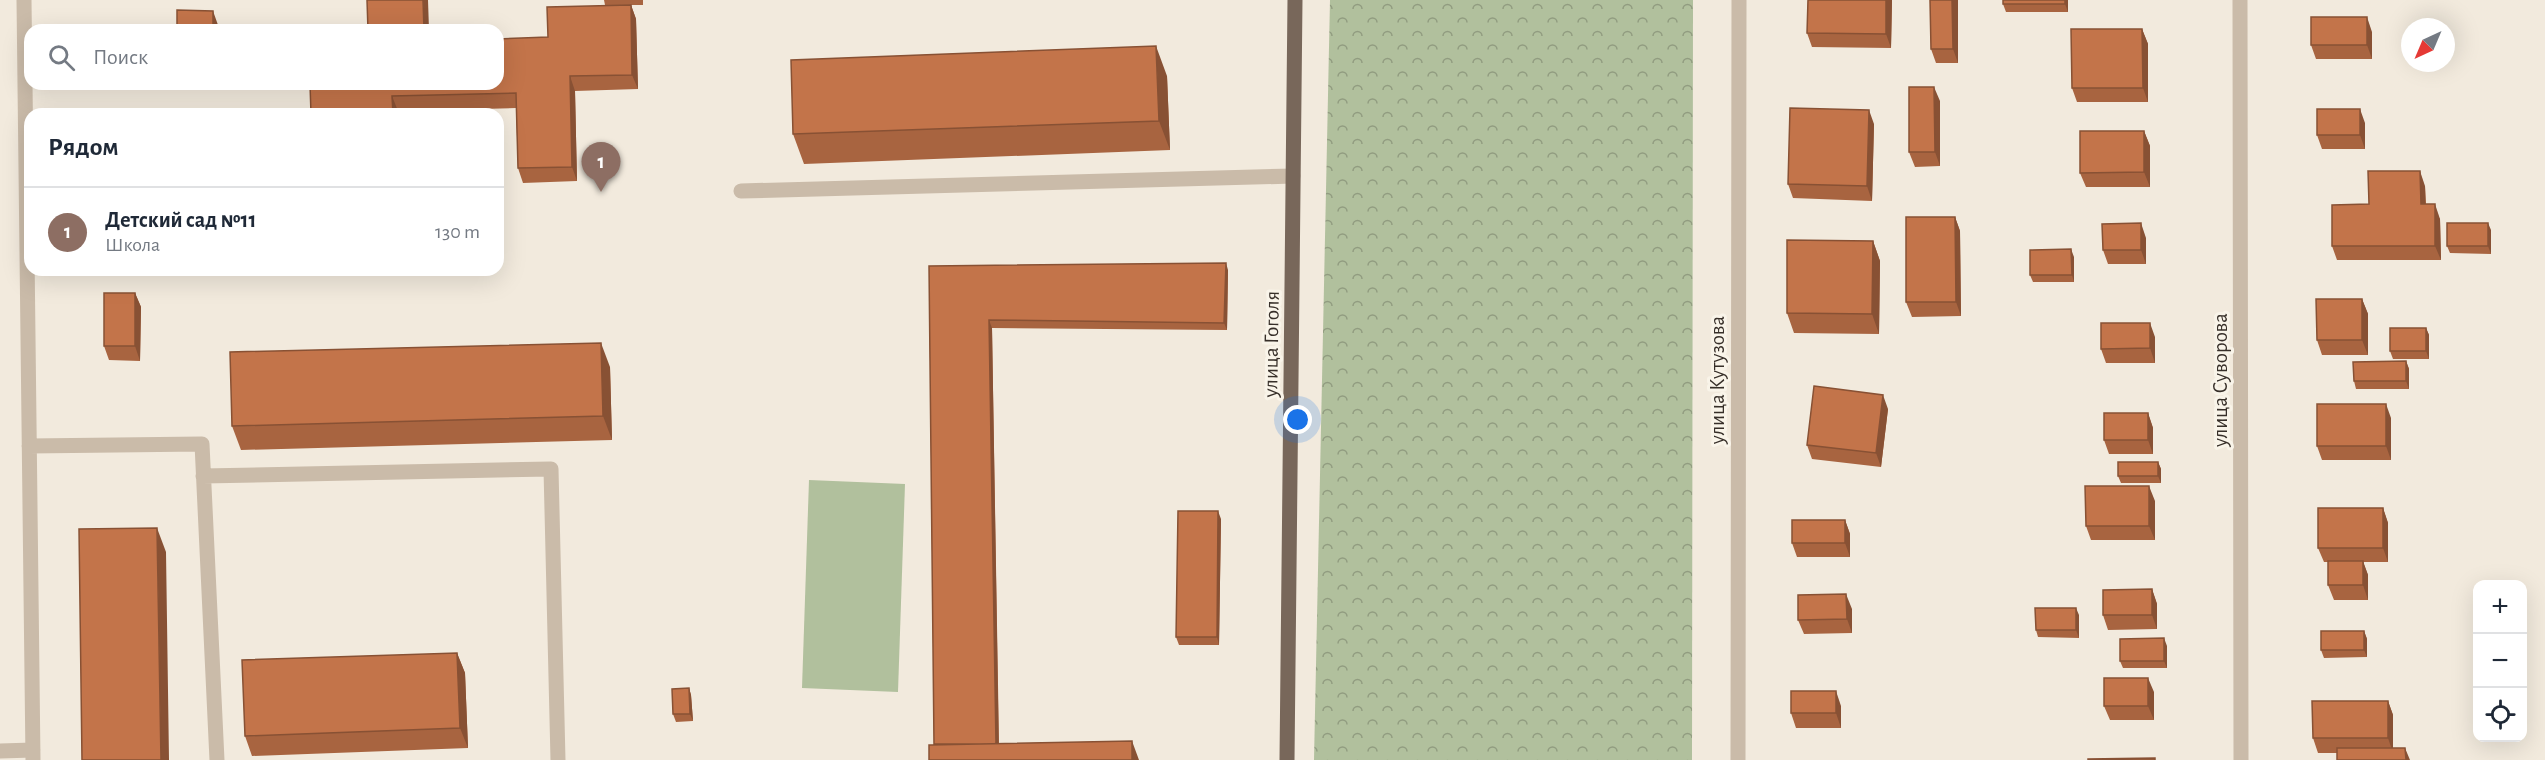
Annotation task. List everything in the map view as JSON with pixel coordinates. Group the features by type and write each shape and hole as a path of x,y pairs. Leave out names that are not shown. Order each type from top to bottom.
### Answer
{"main road":[{"name":"улица Гоголя","path":"1287,760 1295,0"}],"street":[{"path":"24,0 24,24"},
{"name":"улица Кутузова","path":"1738,760 1739,0"},
{"name":"улица Суворова","path":"2240,0 2241,760"},
{"path":"25,90 25,108"},
{"path":"741,191 1293,176"},
{"path":"0,751 33,755 27,276"},
{"path":"29,447 202,444 217,760"},
{"path":"203,476 551,469 558,760"}],"green space":[{"path":"1330,0 1693,0 1692,760 1314,760"},
{"path":"809,480 905,484 898,692 802,688"}],"building":[{"path":"367,0 423,0 424,24 368,24"},
{"path":"1808,0 1886,0 1886,34 1807,33"},
{"path":"1930,0 1952,0 1953,49 1931,49"},
{"path":"2003,0 2065,0 2065,4 2003,4"},
{"path":"631,5 632,75 570,76 572,167 518,168 516,93 392,96 393,108 311,108 310,90 504,90 504,39 548,37 547,7"},
{"path":"177,10 213,11 213,24 177,24"},
{"path":"2311,17 2367,17 2367,45 2311,45"},
{"path":"2071,29 2142,29 2143,88 2072,88"},
{"path":"1156,46 1159,121 793,134 791,60"},
{"path":"1909,87 1934,87 1935,152 1909,152"},
{"path":"1790,108 1869,110 1867,186 1788,184"},
{"path":"2317,109 2360,109 2360,135 2317,135"},
{"path":"2080,131 2144,131 2144,172 2080,173"},
{"path":"2368,171 2420,171 2421,204 2435,204 2435,246 2332,246 2332,205 2369,204"},
{"path":"1906,217 1955,217 1956,302 1906,302"},
{"path":"2141,223 2141,250 2103,250 2102,224"},
{"path":"2447,223 2488,223 2488,246 2447,246"},
{"path":"1787,240 1873,241 1872,314 1787,313"},
{"path":"2071,249 2072,275 2030,275 2030,250"},
{"path":"1226,263 1224,323 989,320 996,744 934,744 929,266"},
{"path":"104,293 135,293 135,346 104,346"},
{"path":"2316,299 2362,299 2362,340 2317,340"},
{"path":"2101,323 2150,323 2150,348 2101,349"},
{"path":"2390,328 2426,328 2426,351 2390,351"},
{"path":"601,343 603,416 232,426 230,352"},
{"path":"2406,361 2406,381 2354,381 2353,362"},
{"path":"1814,386 1883,395 1876,453 1807,445"},
{"path":"2317,404 2386,404 2386,446 2317,446"},
{"path":"2104,413 2148,413 2148,440 2104,440"},
{"path":"2118,462 2158,462 2158,476 2118,476"},
{"path":"2085,486 2149,486 2149,526 2086,526"},
{"path":"2318,508 2383,508 2383,548 2318,548"},
{"path":"1178,511 1218,511 1217,637 1176,637"},
{"path":"1792,520 1845,520 1845,543 1792,543"},
{"path":"157,528 161,760 82,760 79,529"},
{"path":"2328,561 2363,561 2363,585 2328,585"},
{"path":"2152,589 2152,615 2103,615 2103,590"},
{"path":"1846,594 1847,619 1798,620 1798,595"},
{"path":"2035,608 2076,608 2076,630 2036,630"},
{"path":"2321,631 2364,631 2364,650 2321,650"},
{"path":"2164,638 2164,661 2120,661 2120,639"},
{"path":"457,653 460,728 245,736 242,660"},
{"path":"2104,678 2148,678 2148,706 2104,706"},
{"path":"689,688 690,714 673,714 672,689"},
{"path":"1791,691 1836,691 1836,713 1791,713"},
{"path":"2312,701 2388,701 2388,738 2313,738"},
{"path":"1132,741 1132,760 929,760 929,745"},
{"path":"2337,748 2405,748 2406,760 2337,760"},
{"path":"2155,758 2155,760 2088,760 2088,759"}],"place":[{"name":"Детский сад №11","path":"601,192"}]}
